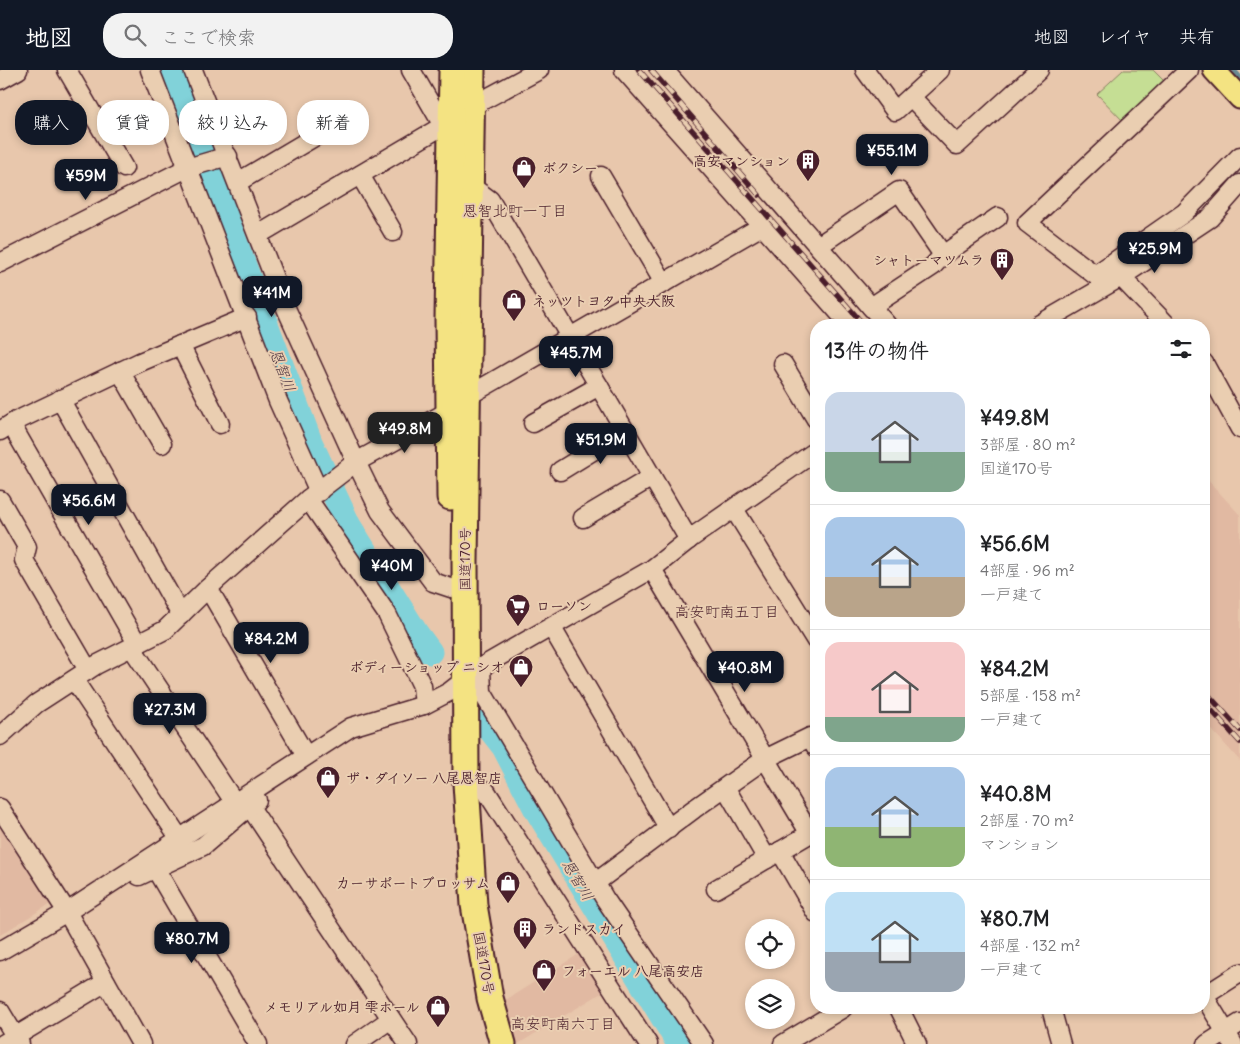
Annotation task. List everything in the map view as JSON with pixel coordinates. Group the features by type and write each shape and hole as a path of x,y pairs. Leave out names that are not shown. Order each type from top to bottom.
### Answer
{"highway":[{"name":"国道170号","path":"452,70 471,186 459,404 450,655 466,736 466,783 474,905 490,998 503,1044"},
{"name":"国道170号","path":"472,70 458,115 448,320 459,404 458,689 450,785 459,906 475,1002 486,1044"}],"main road":[{"path":"1214,70 1240,98"}],"street":[{"path":"0,80 18,70"},
{"path":"67,70 124,168"},
{"path":"150,70 316,494 387,614 422,686 424,705"},
{"path":"194,70 285,306 351,467 380,511 433,582 451,588"},
{"path":"411,70 438,117 458,115"},
{"path":"258,235 458,115 539,70"},
{"path":"624,70 845,319"},
{"path":"664,70 882,319"},
{"path":"865,70 895,111 940,70"},
{"path":"911,97 957,145 1040,70"},
{"path":"1189,70 1027,223 1095,275 1184,213 1240,156"},
{"path":"238,182 301,145"},
{"path":"0,263 189,168 226,156"},
{"path":"360,175 394,232"},
{"path":"601,176 664,283"},
{"path":"1048,319 1120,277 1210,218 1240,184"},
{"path":"471,186 490,200 689,540"},
{"path":"818,246 899,191 943,255"},
{"path":"871,307 933,266 943,255 998,218"},
{"path":"0,736 36,704 81,675 165,630 208,588 316,494 351,467 762,226"},
{"path":"1120,277 1161,319"},
{"path":"247,317 120,371 5,428 135,647 408,1044"},
{"path":"180,345 220,424"},
{"path":"783,364 810,409"},
{"path":"120,371 162,444"},
{"path":"1210,374 1240,429"},
{"path":"533,423 600,386"},
{"path":"60,400 181,614"},
{"path":"560,471 626,431"},
{"path":"67,912 204,846 243,805 303,758 351,727 424,705 458,689 552,628 652,569 689,540 810,455"},
{"path":"583,518 652,477"},
{"path":"0,500 27,547 24,560 81,675 180,838"},
{"path":"734,509 810,632"},
{"path":"652,569 765,759 810,827"},
{"path":"208,588 303,758"},
{"path":"552,628 669,829"},
{"path":"458,689 482,692 595,882 704,1044"},
{"path":"595,882 765,759 810,737"},
{"path":"466,783 486,791 648,1044"},
{"path":"728,792 810,905"},
{"path":"0,951 67,912 180,838 243,805"},
{"path":"0,808 67,912 106,982 136,1042"},
{"path":"716,889 810,834"},
{"path":"155,868 258,1044"},
{"path":"1210,992 1240,973"},
{"path":"0,1011 13,1041 106,982"},
{"path":"1207,1044 1233,1033 1210,1004"},
{"path":"783,1044 833,1014"},
{"path":"902,1014 917,1044"},
{"path":"1052,1014 1060,1044"},
{"path":"355,1044 392,1019"}],"shaded area":[{"path":"1210,482 1240,515 1240,761 1210,728"},
{"path":"0,816 55,901 0,935"},
{"path":"579,954 603,992 518,1044 514,1044 504,1001"}],"green space":[{"path":"1123,70 1153,70 1167,84 1125,123 1097,94"}],"waterway":[{"name":"恩智川","path":"171,70 310,442 349,526 416,633 430,652"},
{"path":"1234,70 1240,77"},
{"name":"恩智川","path":"479,715 504,747 536,809 679,1044"}],"railway":[{"path":"639,70 859,319"},
{"path":"651,70 759,195"},
{"path":"1210,697 1240,730"},
{"path":"1210,709 1240,742"}],"place":[{"name":"高安マンション","path":"808,182"},
{"name":"ボクシー","path":"524,189"},
{"name":"シャトーマツムラ","path":"1002,281"},
{"name":"ネッツトヨタ 中央大阪","path":"514,322"},
{"name":"ローソン","path":"518,627"},
{"name":"ボディーショップ ニシオ","path":"521,688"},
{"name":"ザ・ダイソー 八尾恩智店","path":"328,799"},
{"name":"カーサポートブロッサム","path":"508,904"},
{"name":"ランドスカイ","path":"525,950"},
{"name":"フォーエル 八尾高安店","path":"544,992"},
{"name":"メモリアル如月 雫ホール","path":"438,1028"}],"district":[{"name":"恩智北町一丁目","path":"515,210"},
{"name":"高安町南五丁目","path":"727,611"},
{"name":"高安町南六丁目","path":"563,1023"}]}
